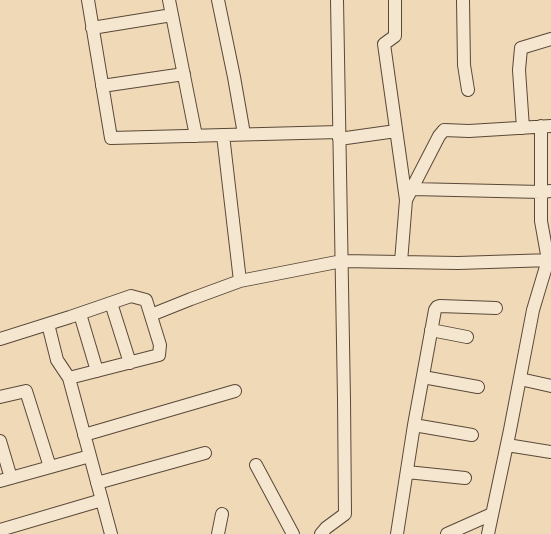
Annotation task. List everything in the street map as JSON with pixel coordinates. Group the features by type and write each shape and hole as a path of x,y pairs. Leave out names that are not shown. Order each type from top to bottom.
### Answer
{"street":[{"path":"88,0 111,138 244,134 340,135 396,131"},
{"path":"169,0 196,136"},
{"path":"218,0 244,134"},
{"path":"321,534 326,528 345,514 337,0"},
{"path":"395,0 395,36 384,44 406,200 401,262"},
{"path":"463,0 464,65 468,90"},
{"path":"92,28 172,16"},
{"path":"523,128 519,70 521,48 551,39"},
{"path":"102,86 184,74"},
{"path":"406,200 439,136 444,130 469,131 546,126 546,192 541,221 549,260 533,310 488,534"},
{"path":"223,135 240,281"},
{"path":"412,189 546,192"},
{"path":"151,315 240,281 342,261 458,262 549,260"},
{"path":"0,339 131,296 146,300 160,345 159,355 69,378"},
{"path":"111,303 130,363"},
{"path":"397,534 414,425 435,310 440,306 496,308"},
{"path":"80,314 97,371"},
{"path":"48,324 57,360 69,378 111,534"},
{"path":"431,330 467,337"},
{"path":"423,377 478,387"},
{"path":"520,379 551,386"},
{"path":"84,435 235,391"},
{"path":"1,395 26,392 50,467"},
{"path":"414,425 472,435"},
{"path":"0,441 6,480 90,456"},
{"path":"507,445 551,452"},
{"path":"97,483 204,453"},
{"path":"256,465 293,534"},
{"path":"407,472 465,478"},
{"path":"0,530 23,529 102,500"},
{"path":"218,534 222,514"},
{"path":"447,534 492,514"}]}
